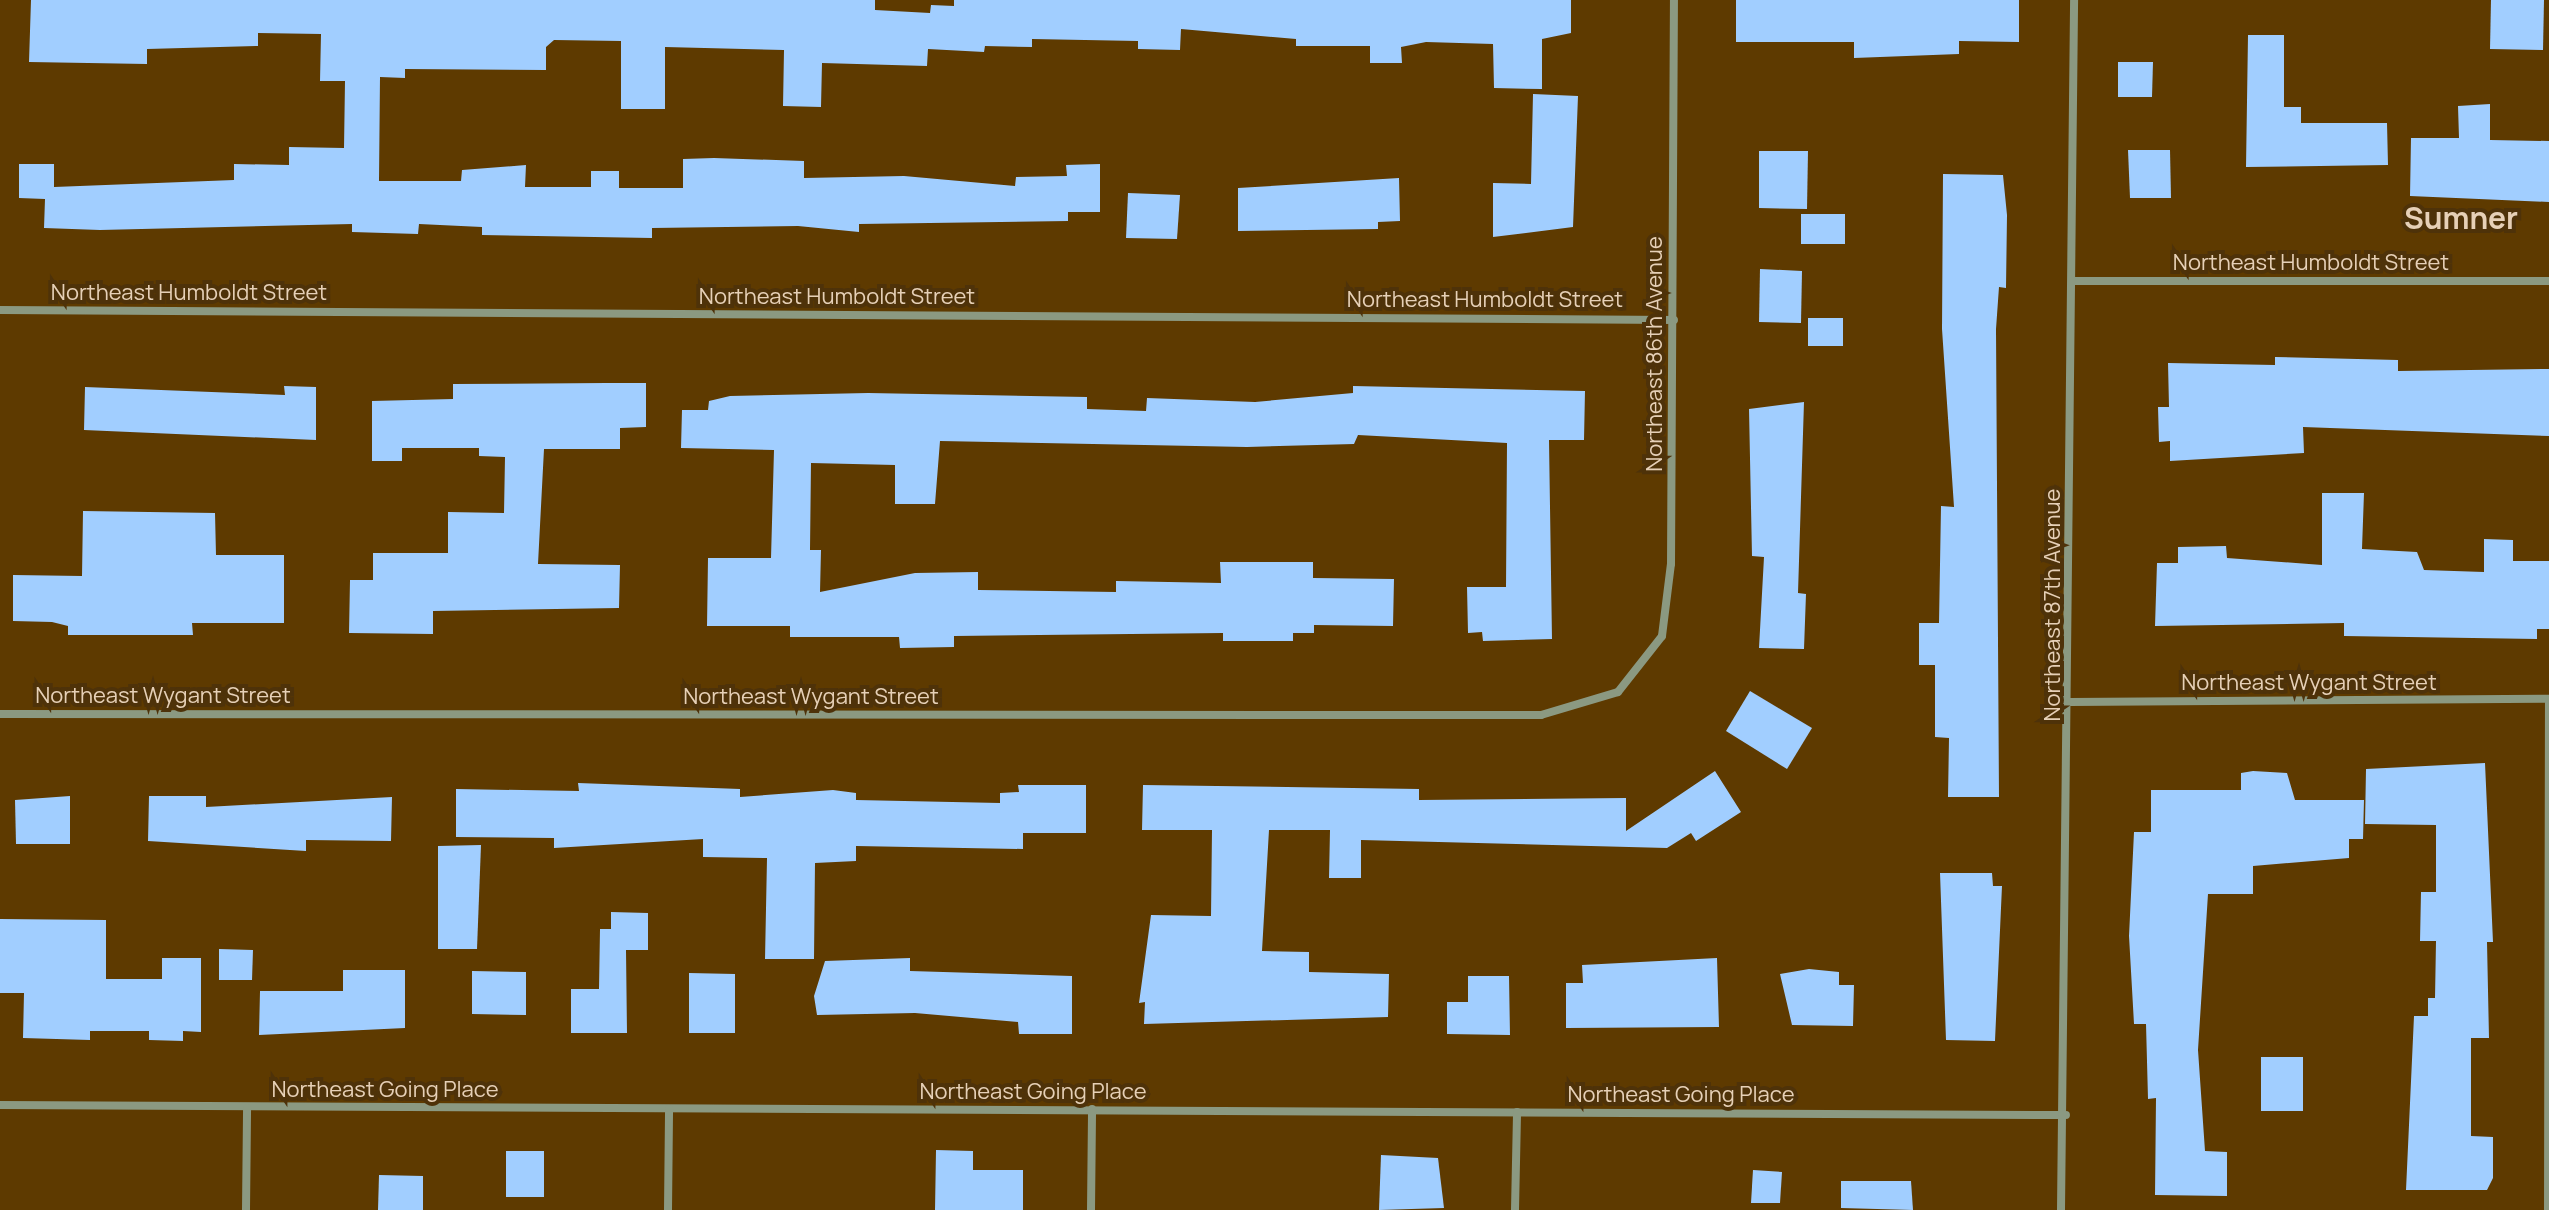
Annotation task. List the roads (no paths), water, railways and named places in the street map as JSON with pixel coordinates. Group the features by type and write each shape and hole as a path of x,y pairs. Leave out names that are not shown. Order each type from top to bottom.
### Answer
{"street":[{"name":"Northeast 86th Avenue","path":"1618,692 1662,636 1671,564 1674,0"},
{"name":"Northeast 87th Avenue","path":"2061,1210 2066,1115 2074,0"},
{"name":"Northeast Humboldt Street","path":"2073,281 2549,281"},
{"name":"Northeast Humboldt Street","path":"0,310 1674,320"},
{"name":"Northeast Wygant Street","path":"0,714 1541,715 1618,692"},
{"name":"Northeast Wygant Street","path":"2070,702 2549,699"},
{"path":"2548,1210 2549,699"},
{"name":"Northeast Going Place","path":"0,1105 2066,1115"},
{"path":"246,1210 247,1108"},
{"path":"668,1210 669,1109"},
{"path":"1091,1210 1092,1109"},
{"path":"1515,1210 1517,1112"}],"district":[{"name":"Sumner","path":"2461,218"}]}
